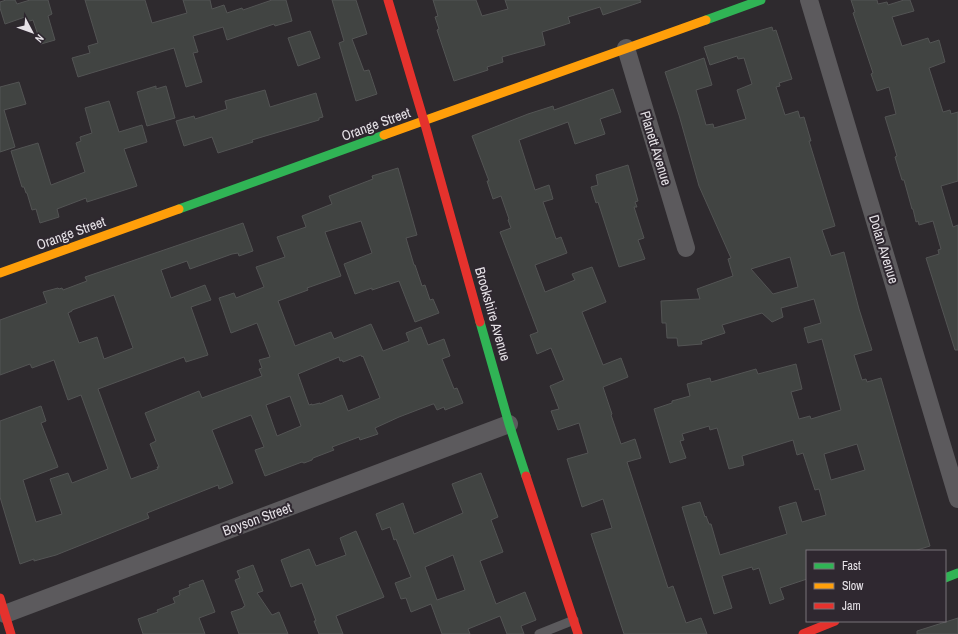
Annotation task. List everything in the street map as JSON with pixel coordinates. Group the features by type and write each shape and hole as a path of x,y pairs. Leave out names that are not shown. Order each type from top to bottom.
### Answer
{"street":[{"name":"Brookshire Avenue","path":"388,0 510,424 578,634"},
{"name":"Orange Street","path":"0,273 761,0"},
{"name":"Dolan Avenue","path":"809,0 958,499"},
{"name":"Planett Avenue","path":"626,48 686,248"},
{"name":"Boyson Street","path":"2,606 510,424"},
{"path":"946,578 958,573"},
{"path":"2,606 11,634"},
{"path":"803,634 833,622"}],"lane":[{"path":"539,634 574,620"}],"building":[{"path":"15,0 17,4 30,0 48,0 52,14 48,16 55,40 41,44 33,20 26,22 25,17 5,24 0,8 0,2"},
{"path":"85,0 145,0 152,23 187,13 183,0 210,0 212,9 224,5 227,13 242,8 243,10 272,0 286,0 292,21 275,26 274,24 227,40 223,27 193,36 198,52 193,53 202,82 186,87 174,48 78,77 72,58 90,53 88,46 98,43"},
{"path":"332,0 356,0 367,34 352,39 364,71 369,70 377,94 356,101 339,43 344,41"},
{"path":"433,0 476,0 482,16 508,9 505,0 640,0 641,2 603,15 600,7 568,17 570,23 542,32 545,45 502,57 503,62 487,67 488,70 454,81 437,30 439,29 435,17 438,16"},
{"path":"851,0 877,0 878,4 887,2 888,5 904,0 910,0 914,11 892,17 902,46 928,38 930,43 939,40 945,62 929,68 943,112 950,110 951,114 958,112 958,181 941,186 953,227 958,225 958,350 955,350 926,258 939,254 938,250 941,249 933,221 919,225 918,221 916,222 904,180 902,180 895,157 897,156 885,117 896,114 889,87 877,91 871,74 873,73 853,13 855,12"},
{"path":"772,27 773,31 776,30 792,79 779,83 780,86 776,87 785,115 798,111 800,118 804,117 811,141 809,141 835,226 822,230 831,256 844,252 859,309 872,350 854,355 862,380 866,379 867,382 881,378 930,546 917,550 806,550 806,579 780,588 784,599 770,604 759,568 753,570 752,567 722,576 732,608 714,614 682,507 700,502 705,517 706,516 709,524 711,524 720,555 787,534 779,507 796,502 802,522 826,515 819,489 815,490 803,453 797,455 793,440 742,456 744,465 729,469 717,428 710,430 709,426 682,434 684,440 680,441 686,458 670,463 654,409 672,403 672,401 690,396 687,384 710,378 711,382 756,369 758,374 796,364 802,389 791,392 799,419 810,416 811,419 841,410 822,339 808,343 804,328 821,323 814,299 781,308 783,317 772,322 762,313 722,325 725,333 701,341 702,344 678,346 677,338 667,338 666,323 662,323 661,301 700,299 697,289 733,276 728,259 731,258 699,186 665,72 704,58 712,85 696,90 706,125 713,124 714,128 746,119 737,90 752,84 744,58 738,59 737,56 710,65 704,47","holes":["790,257 798,287 773,294 751,269","857,444 865,470 831,480 824,454"]},
{"path":"310,31 320,58 298,66 288,38"},
{"path":"19,82 26,104 4,110 15,147 0,152 0,87"},
{"path":"156,86 156,89 166,86 175,118 147,126 137,92"},
{"path":"613,89 621,112 600,119 605,134 575,144 568,122 519,140 535,190 549,185 553,199 543,202 556,239 561,237 567,253 535,265 545,292 575,280 572,274 592,267 606,302 582,312 603,365 621,358 628,377 603,387 612,414 611,415 621,444 635,439 641,458 627,462 668,588 673,586 686,623 701,618 707,634 624,634 591,534 612,528 603,499 582,507 567,459 588,453 579,423 558,430 551,411 559,409 550,386 564,380 551,348 537,354 530,335 538,332 500,232 511,228 509,219 501,196 493,199 487,181 489,181 472,136 528,114 553,106 554,110"},
{"path":"265,90 270,107 316,93 323,117 319,118 319,120 252,140 253,142 218,153 212,137 184,146 176,121 194,116 195,119 227,109 225,101"},
{"path":"109,101 119,132 142,125 147,142 124,149 137,186 87,202 86,198 57,209 59,217 40,223 36,209 32,210 27,193 24,187 22,187 11,151 38,143 51,185 85,172 76,143 81,141 80,137 92,133 85,108"},
{"path":"628,165 638,201 635,202 637,207 634,207 644,238 638,240 645,259 619,267 598,202 596,203 591,187 598,185 596,175"},
{"path":"398,168 417,235 406,238 422,286 425,285 430,300 433,299 439,313 415,322 399,281 355,294 344,264 372,253 361,221 325,232 341,276 307,288 308,290 278,301 295,346 331,332 334,339 371,324 383,351 409,341 406,333 421,327 428,345 444,339 450,356 442,359 454,389 457,388 463,403 445,410 444,407 437,410 433,404 375,428 378,434 360,440 359,437 332,447 334,450 313,458 312,460 304,463 302,462 265,476 255,450 264,447 251,415 212,430 233,483 219,489 218,485 147,513 149,518 56,555 34,561 34,559 20,564 0,497 0,421 41,406 46,421 41,423 58,467 23,480 36,522 62,514 50,479 68,473 72,483 108,469 81,395 68,400 54,360 32,368 30,364 0,375 0,320 47,303 43,292 58,288 62,288 63,290 87,281 85,277 243,223 253,251 239,256 238,253 232,254 190,269 187,261 161,270 171,298 205,285 211,300 191,307 208,355 186,362 184,357 98,389 131,479 158,469 157,467 159,467 150,444 156,441 145,413 199,391 202,398 262,376 259,369 262,368 259,360 270,357 257,323 231,333 219,298 234,293 236,298 264,287 256,267 285,257 277,237 306,227 302,216 332,204 329,196 373,179 372,176","holes":["114,295 133,348 104,359 97,337 79,343 68,313 72,310","361,355 362,357 363,356 380,398 348,411 342,395 320,404 309,405 298,374 339,357 340,361 342,360 343,362","290,396 301,426 277,436 266,405"]},
{"path":"481,473 498,517 491,520 503,552 480,561 496,604 525,592 536,620 521,626 524,634 507,634 500,616 468,629 470,634 442,634 431,604 411,612 406,598 401,599 395,583 411,577 396,539 394,540 390,527 382,530 376,514 403,503 414,534 463,513 452,484","holes":["453,555 465,590 437,600 425,567"]},
{"path":"356,531 384,597 336,616 343,634 319,634 314,621 316,621 302,583 291,587 281,560 309,549 316,566 346,555 340,538"},
{"path":"253,565 263,591 257,593 272,615 279,612 288,634 239,634 231,612 245,606 235,580 240,578 237,571"},
{"path":"203,580 215,612 199,618 205,634 143,634 138,619 158,612 157,610 175,603 173,598 180,595 179,591 190,587 189,585"},
{"path":"958,618 958,634 917,634 917,631"}],"traffic: fast":[{"path":"706,20 761,0"},
{"path":"179,209 384,135"},
{"path":"480,322 509,424 526,476"},
{"path":"946,578 958,573"}],"traffic: slow":[{"path":"384,135 706,20"},
{"path":"0,273 179,209"}],"traffic: jam":[{"path":"388,0 424,121 480,322"},
{"path":"526,476 578,634"},
{"path":"0,598 11,634"},
{"path":"803,634 833,622"}]}
